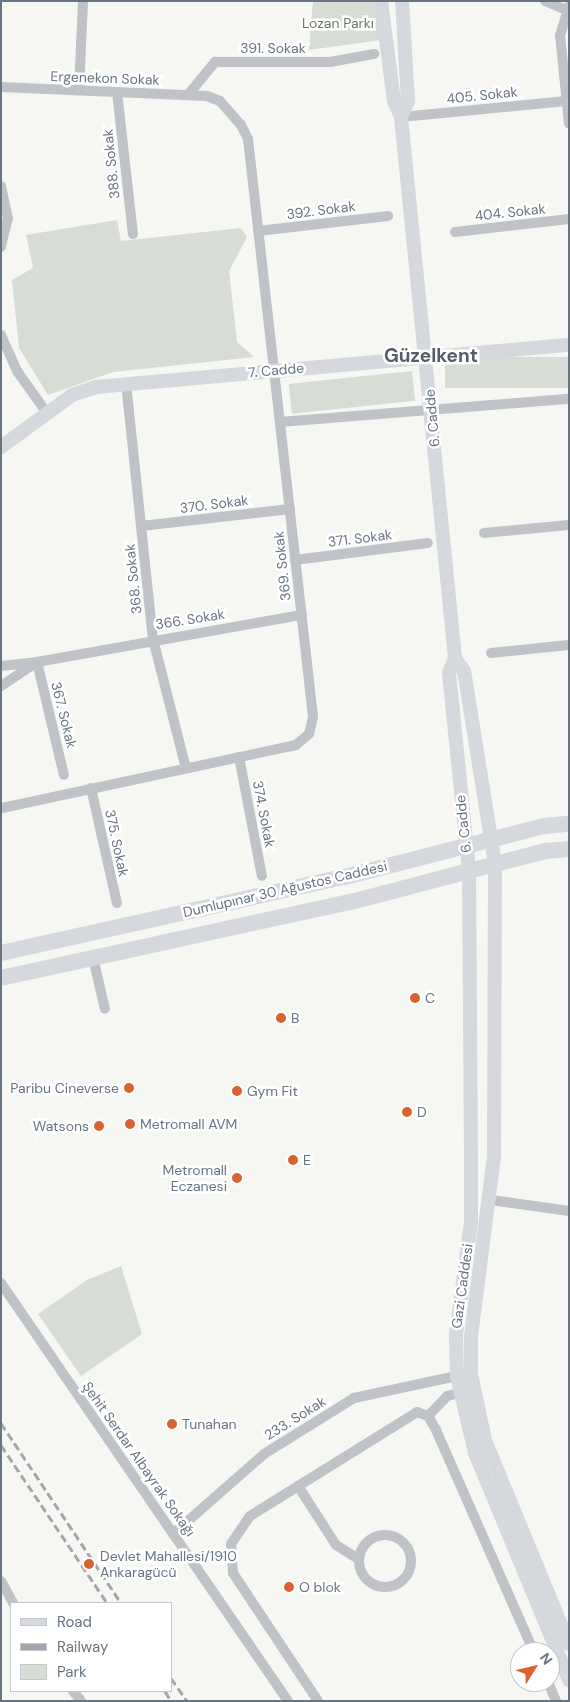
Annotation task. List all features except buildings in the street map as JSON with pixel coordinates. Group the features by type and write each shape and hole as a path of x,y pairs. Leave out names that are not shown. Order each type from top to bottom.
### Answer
{"main road":[{"name":"6. Cadde","path":"381,1 394,101 401,117 426,358 455,658 450,673 464,846 469,871"},
{"name":"6. Cadde","path":"401,117 408,101 402,1"},
{"name":"7. Cadde","path":"1,447 72,395 126,384 569,345"},
{"name":"6. Cadde","path":"455,658 464,671 495,864"},
{"name":"Dumlupınar 30 Ağustos Caddesi","path":"1,952 345,877 464,846 569,824"},
{"name":"Dumlupınar 30 Ağustos Caddesi","path":"1,978 495,864 569,850"},
{"name":"Gazi Caddesi","path":"495,864 494,1156 491,1200 471,1336 467,1392 474,1453 569,1680"},
{"name":"Gazi Caddesi","path":"469,871 471,1222 456,1335 457,1376 467,1392 569,1644"},
{"path":"471,1156 494,1156"}],"street":[{"path":"79,90 83,1"},
{"path":"545,1 567,8 560,35 569,124"},
{"name":"391. Sokak","path":"188,95 215,62 330,62 374,54"},
{"name":"Ergenekon Sokak","path":"1,87 207,96"},
{"name":"388. Sokak","path":"117,92 133,234"},
{"name":"369. Sokak","path":"1,808 296,745 309,734 313,717 248,139 232,111 207,96"},
{"name":"405. Sokak","path":"401,117 566,101"},
{"path":"1,186 3,206 8,218 1,247"},
{"name":"392. Sokak","path":"258,231 388,216"},
{"name":"404. Sokak","path":"455,232 569,219"},
{"path":"1,335 17,371 47,413"},
{"name":"368. Sokak","path":"126,384 153,639 186,768"},
{"path":"280,422 569,399"},
{"name":"370. Sokak","path":"141,526 290,509"},
{"path":"484,533 569,525"},
{"name":"371. Sokak","path":"295,560 428,543"},
{"name":"366. Sokak","path":"1,686 36,662 153,639 302,616"},
{"path":"491,653 569,645"},
{"path":"1,666 36,662"},
{"name":"367. Sokak","path":"36,662 64,775"},
{"name":"374. Sokak","path":"239,757 262,876"},
{"name":"375. Sokak","path":"91,788 116,903"},
{"path":"93,958 105,1009"},
{"path":"491,1200 569,1211"},
{"name":"Şehit Serdar Albayrak Sokağı","path":"1,1283 288,1701"},
{"name":"233. Sokak","path":"174,1534 264,1454 354,1398 457,1376"},
{"path":"318,1701 240,1584 230,1558 238,1528 298,1486 410,1415 428,1416 447,1396 467,1392"},
{"path":"428,1416 530,1642"},
{"path":"298,1486 336,1545 358,1559 363,1576 378,1586 403,1580 411,1564 407,1547 387,1534 365,1543 358,1559"},
{"path":"1,1581 12,1602"}],"green space":[{"name":"Lozan Parkı","path":"313,1 374,1 381,40 309,50"},
{"path":"117,220 121,241 241,228 247,237 229,271 237,342 254,357 113,372 48,395 19,348 12,280 33,268 26,235"},
{"path":"445,357 569,357 569,388 445,388"},
{"path":"412,371 415,401 292,414 289,384"},
{"path":"121,1266 142,1334 81,1376 38,1314 87,1280"}],"railway":[{"path":"1,1423 120,1602"},
{"path":"1,1445 106,1602"},
{"path":"172,1679 187,1701"},
{"path":"166,1692 171,1701"}],"place":[{"name":"C","path":"415,998"},
{"name":"B","path":"281,1018"},
{"name":"Paribu Cineverse","path":"129,1088"},
{"name":"Gym Fit","path":"237,1091"},
{"name":"D","path":"407,1112"},
{"name":"Metromall AVM","path":"130,1124"},
{"name":"Watsons","path":"99,1126"},
{"name":"E","path":"293,1160"},
{"name":"Metromall Eczanesi","path":"237,1178"},
{"name":"Tunahan","path":"172,1424"},
{"name":"Devlet Mahallesi/1910 Ankaragücü","path":"89,1564"},
{"name":"O blok","path":"289,1587"}],"district":[{"name":"Güzelkent","path":"431,356"}]}
